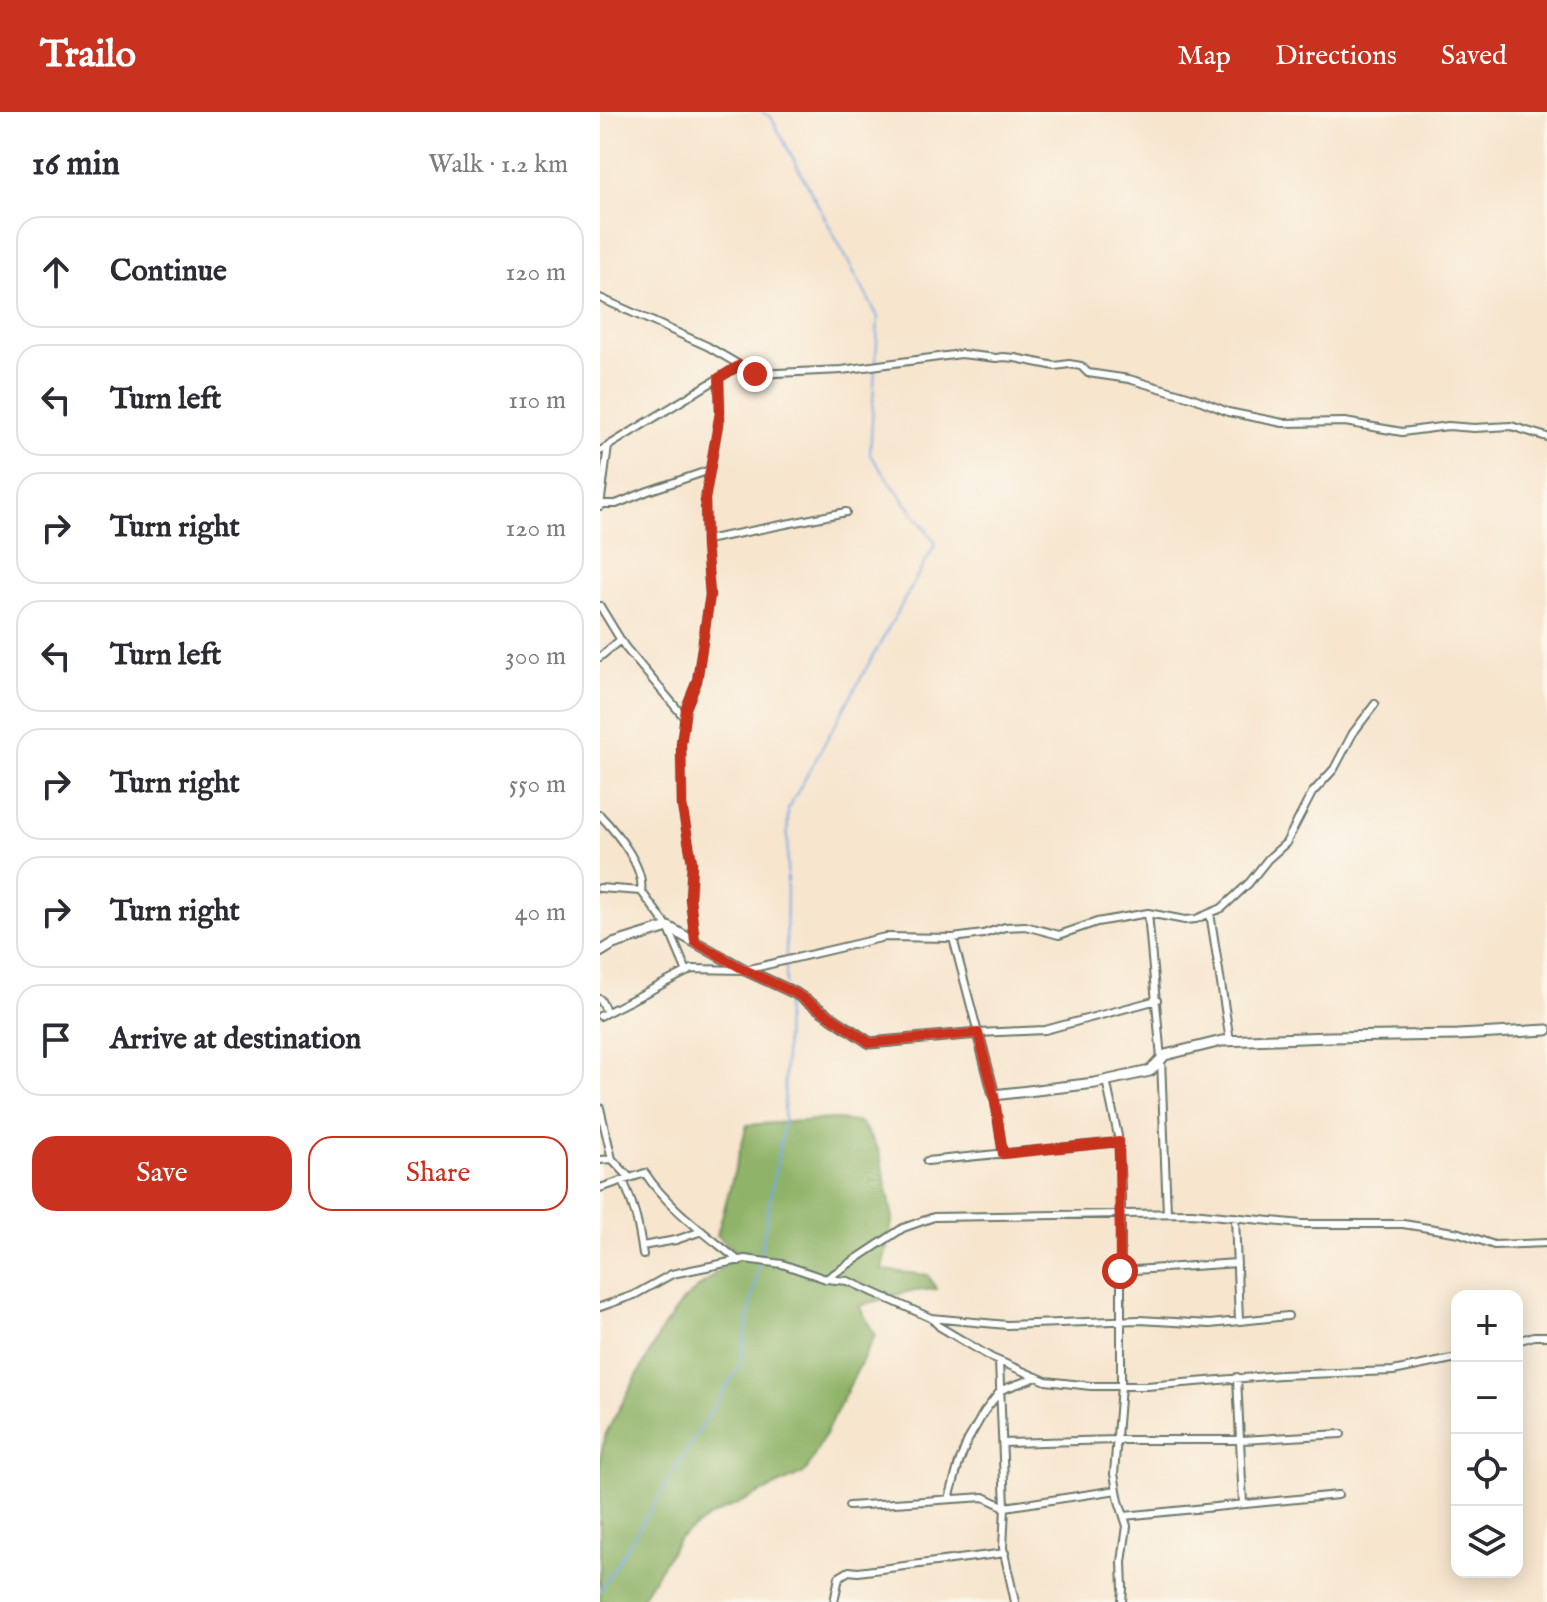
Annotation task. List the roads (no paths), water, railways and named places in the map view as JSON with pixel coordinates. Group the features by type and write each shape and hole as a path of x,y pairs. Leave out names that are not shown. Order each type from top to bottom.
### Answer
{"street":[{"path":"600,298 707,346 755,374 842,370 952,354 1003,357 1055,366 1081,366 1088,373 1129,379 1194,398 1228,412 1283,423 1345,422 1402,432 1448,426 1511,426 1547,437"},
{"path":"600,451 740,365"},
{"path":"695,942 690,898 692,862 682,806 681,744 686,708 697,681 710,595 705,499 720,413 719,378"},
{"path":"608,446 601,505 616,504 710,470"},
{"path":"706,540 846,512"},
{"path":"600,606 620,640 684,717"},
{"path":"600,657 620,640"},
{"path":"600,999 603,1014 692,969 745,970 885,937 953,938 1025,926 1059,935 1097,922 1148,913 1196,919 1222,908 1286,843 1312,793 1334,769 1353,733 1375,704"},
{"path":"600,815 627,848 642,881 641,891 668,927 687,972"},
{"path":"600,888 641,891"},
{"path":"1148,913 1161,1059 1167,1213"},
{"path":"1210,913 1230,1041"},
{"path":"600,952 625,940 668,927 745,970 795,993 870,1043 1045,1030 1157,1000"},
{"path":"953,938 994,1095 1003,1154"},
{"path":"994,1095 1037,1091 1150,1071 1165,1055 1230,1041 1547,1030"},
{"path":"1106,1080 1119,1142 1121,1386 1114,1474 1127,1526 1122,1562 1122,1602"},
{"path":"600,1108 612,1159 626,1179 643,1255"},
{"path":"927,1161 1119,1142"},
{"path":"600,1160 612,1159"},
{"path":"600,1188 645,1173 653,1185 702,1231 739,1261"},
{"path":"826,1279 903,1228 934,1217 1192,1213 1302,1224 1403,1224 1460,1233 1494,1245 1547,1243"},
{"path":"1235,1217 1239,1321"},
{"path":"642,1246 676,1240 702,1231"},
{"path":"600,1307 634,1295 672,1274 745,1259 782,1264 826,1279 848,1281 931,1318 1007,1325 1120,1321 1210,1324 1288,1316"},
{"path":"1120,1271 1237,1263"},
{"path":"931,1318 940,1327 999,1361 1046,1381 1091,1386 1147,1386 1237,1377 1393,1371 1451,1359"},
{"path":"1523,1339 1547,1336"},
{"path":"999,1361 1005,1553 1015,1602"},
{"path":"949,1499 967,1442 984,1412 1001,1390 1038,1377"},
{"path":"1237,1377 1243,1504"},
{"path":"1003,1443 1240,1440 1341,1434"},
{"path":"849,1506 984,1497 1005,1507 1117,1490"},
{"path":"1124,1516 1338,1495"},
{"path":"834,1602 839,1577 849,1571 1005,1553"}],"waterway":[{"path":"762,112 771,117 878,317 876,362"},
{"path":"786,957 788,809 936,543 870,455 875,368"},
{"path":"786,964 786,985"},
{"path":"600,1591 740,1365 784,1122 786,992"}]}
